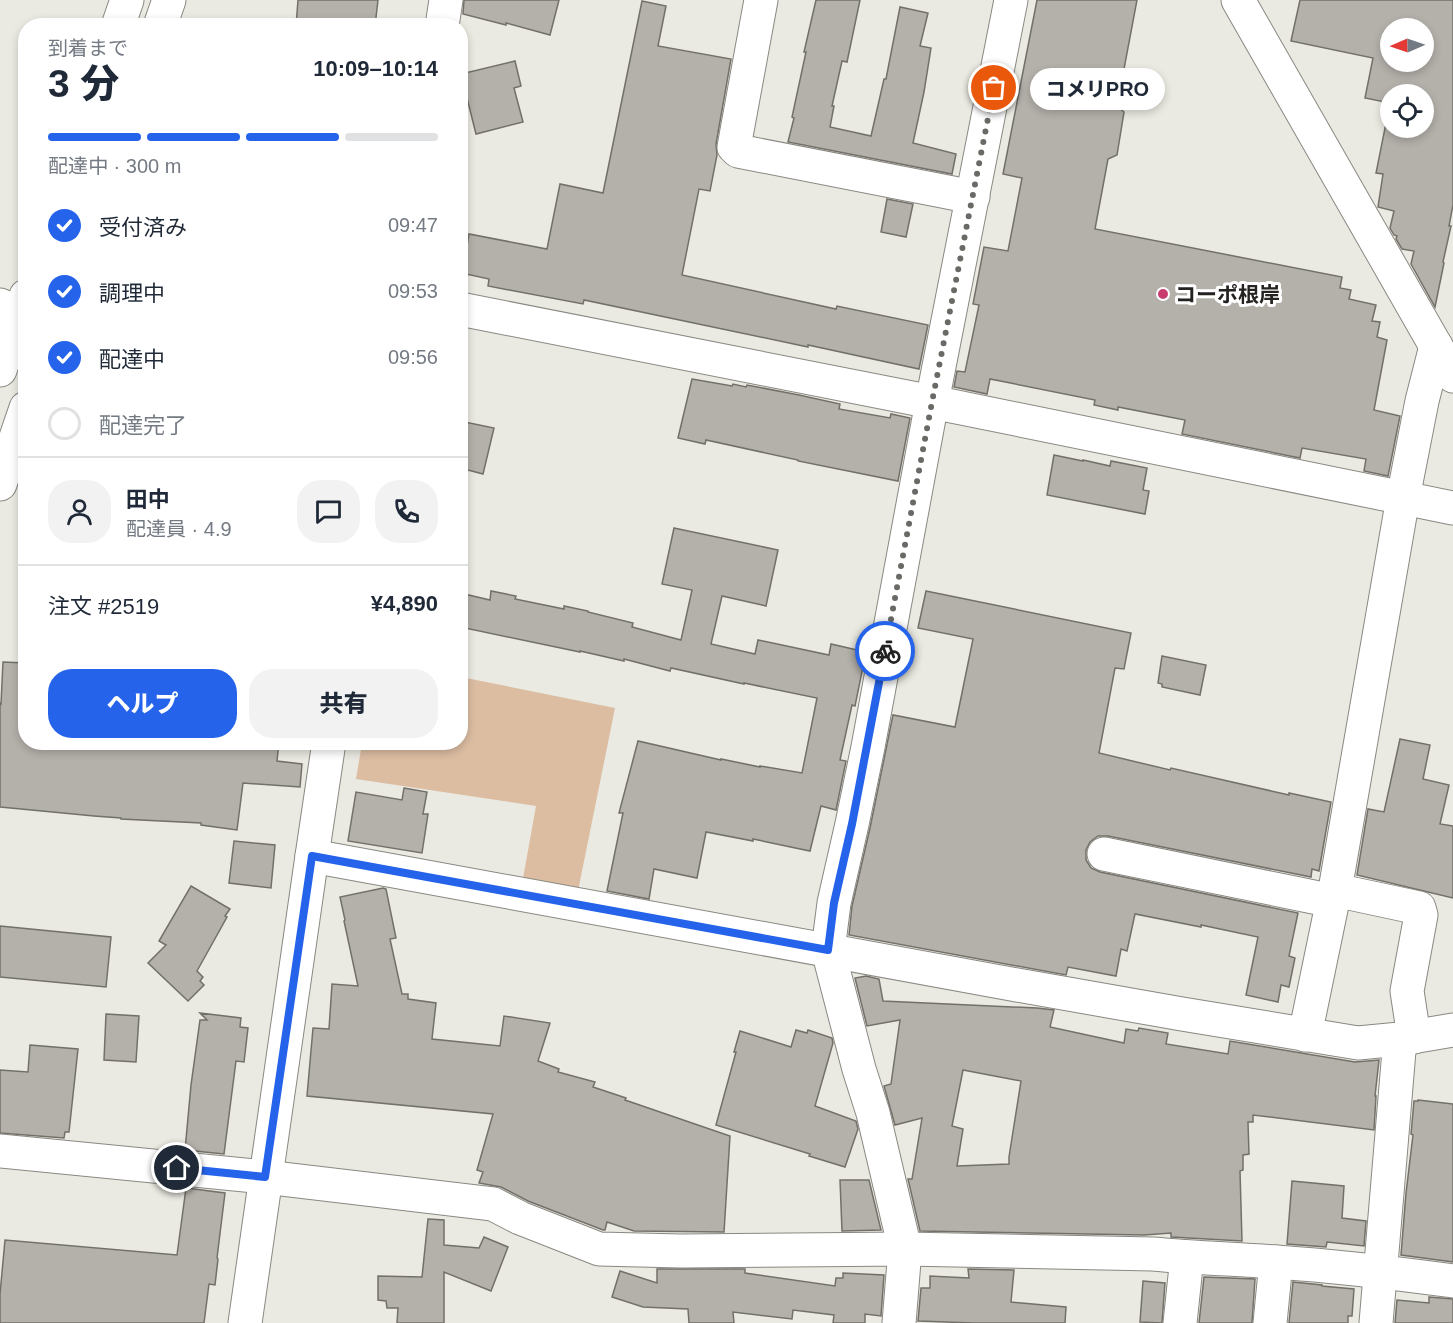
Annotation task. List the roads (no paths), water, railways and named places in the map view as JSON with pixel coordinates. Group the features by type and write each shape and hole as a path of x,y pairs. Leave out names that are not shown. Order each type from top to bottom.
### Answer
{"street":[{"path":"121,18 127,0"},
{"path":"163,18 169,0"},
{"path":"443,18 446,0"},
{"path":"761,0 734,147 738,152 973,197"},
{"path":"899,1323 905,1249 873,1113 828,950 834,903 868,747 932,402 1011,0"},
{"path":"1238,0 1453,376"},
{"path":"0,370 15,304"},
{"path":"468,311 1453,508"},
{"path":"1305,1035 1334,896 1403,498 1422,401 1436,346"},
{"path":"0,483 18,431"},
{"path":"245,1323 328,750"},
{"path":"1104,854 1334,896 1419,908 1421,915 1407,991 1407,1038 1376,1323"},
{"path":"312,856 1305,1035 1358,1043 1453,1030"},
{"path":"0,1151 265,1177 493,1204 520,1218 599,1249 681,1251 905,1249 1141,1253 1380,1271 1453,1281"},
{"path":"1180,1323 1187,1257"},
{"path":"1270,1323 1276,1262"}],"place":[{"name":"コメリPRO","path":"994,88"},
{"name":"コーポ根岸","path":"1163,294"}]}
